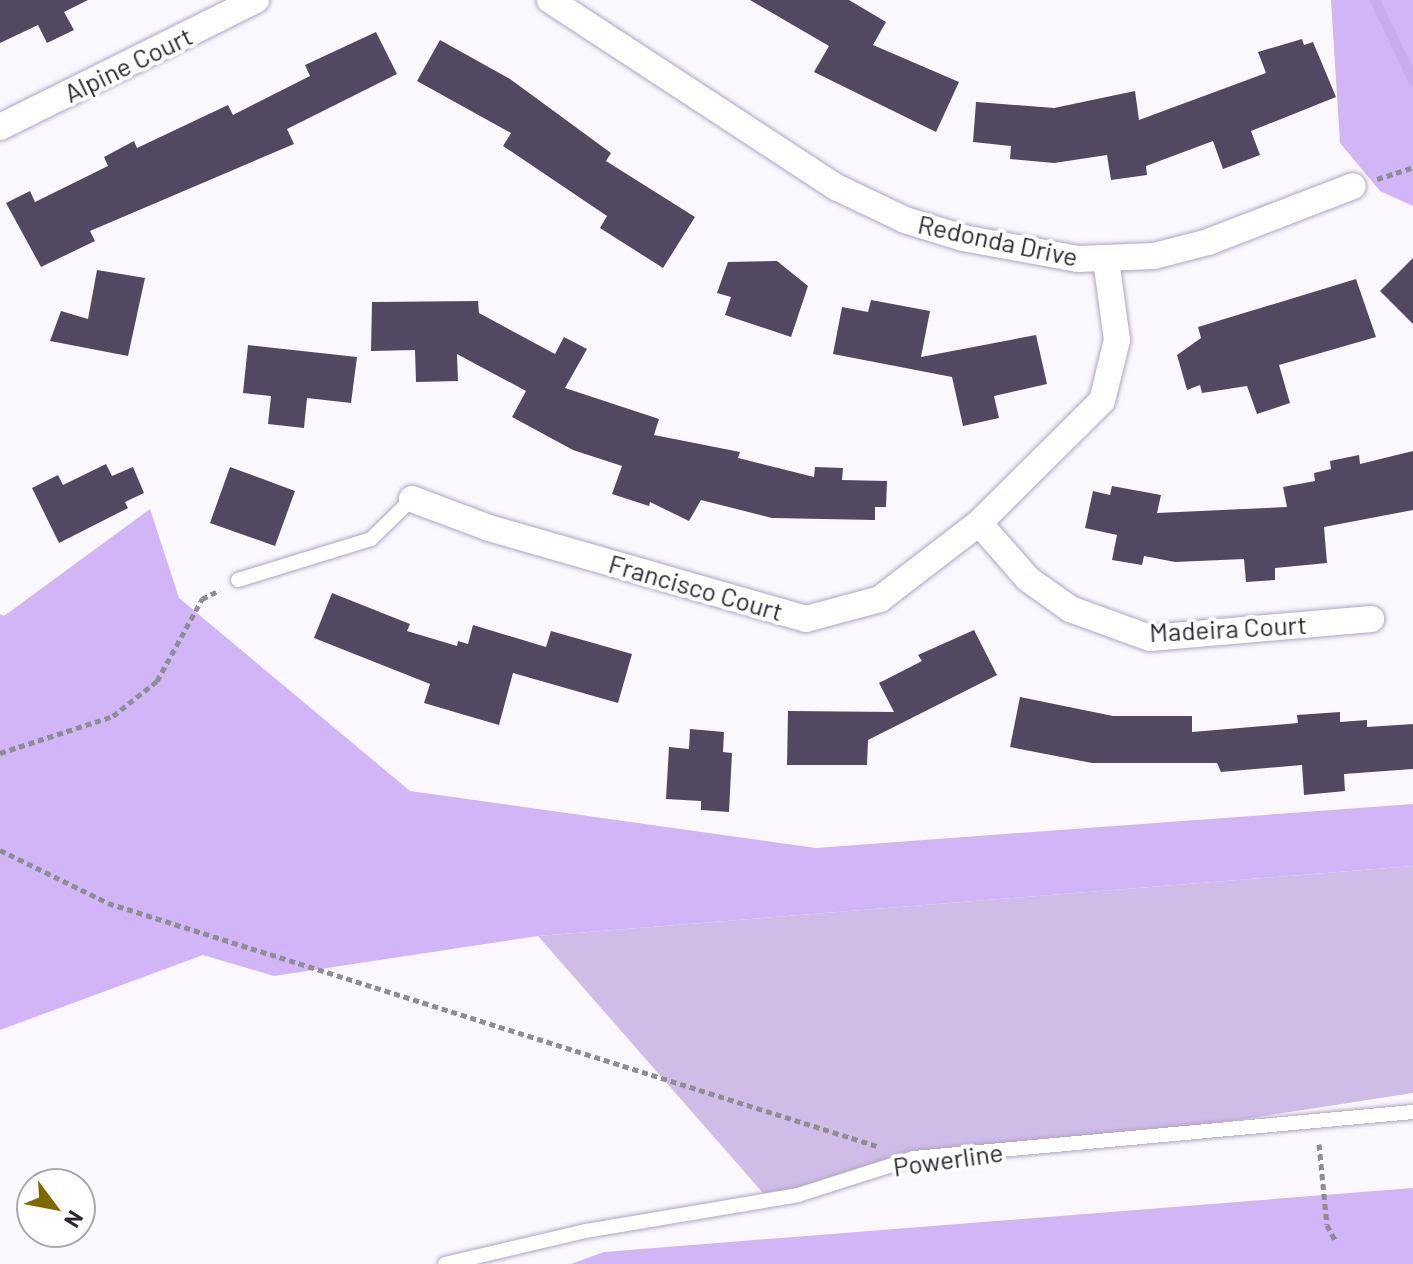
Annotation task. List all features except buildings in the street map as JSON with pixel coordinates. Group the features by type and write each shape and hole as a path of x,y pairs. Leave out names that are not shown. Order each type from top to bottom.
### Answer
{"street":[{"name":"Alpine Court","path":"0,127 256,0"},
{"name":"Redonda Drive","path":"550,0 836,187 905,220 977,241 1106,260 1154,256 1208,242 1353,186"},
{"name":"Francisco Court","path":"412,499 489,528 806,619 880,599 979,523 1102,401 1117,340 1106,260"},
{"name":"Madeira Court","path":"979,523 1028,579 1070,609 1150,638 1371,619"}],"lane":[{"path":"238,580 371,539 412,499"},
{"name":"Powerline","path":"445,1264 586,1231 798,1195 914,1158 1413,1112"}],"path":[{"path":"1353,186 1413,167"},
{"path":"0,753 113,716 157,681 202,599 238,580"},
{"path":"0,850 108,903 914,1158"},
{"path":"1317,1123 1327,1225 1336,1242"}],"shaded area":[{"path":"1331,0 1413,0 1413,206 1380,191 1340,143"},
{"path":"150,509 179,598 410,791 816,848 1413,804 1413,866 538,936 274,976 203,955 0,1030 0,614 4,616"},
{"path":"1413,866 1413,1093 763,1193 538,936"},
{"path":"1413,1188 1413,1264 571,1264 604,1252"}],"waterway":[{"path":"1375,0 1413,80"}]}
